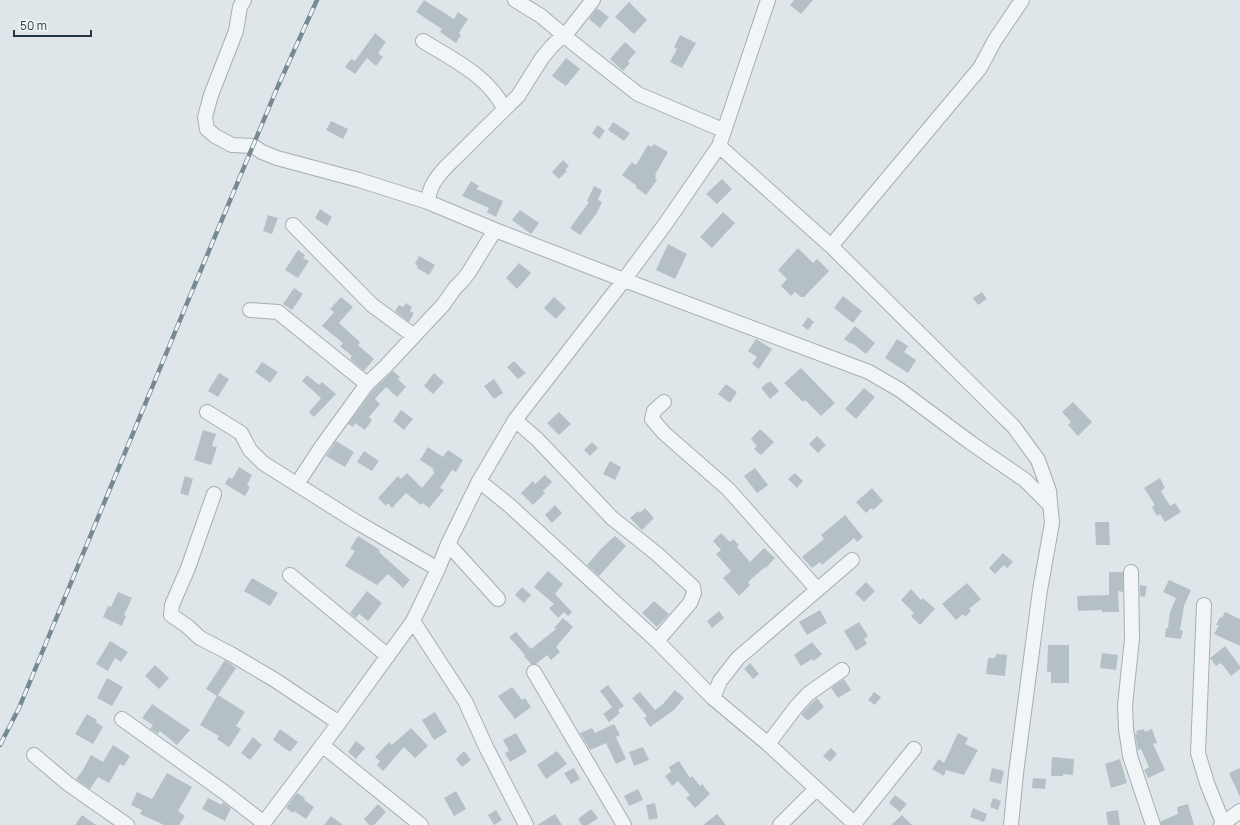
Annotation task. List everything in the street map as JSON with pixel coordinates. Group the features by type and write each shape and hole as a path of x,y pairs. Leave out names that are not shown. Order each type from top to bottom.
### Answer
{"street":[{"path":"244,0 240,7 236,30 209,102 205,117 207,129 215,136 232,145 253,146 262,152 277,158 359,180 428,202 495,230 624,280 869,372 900,390 971,443 1025,480 1050,505"},
{"path":"515,0 541,16 638,94 723,130"},
{"path":"428,202 431,187 436,178 518,96 542,58 552,46 570,30 593,0"},
{"path":"122,719 218,787 263,824 413,621 479,481 515,420 624,280 719,146 723,130 768,0"},
{"path":"831,246 980,68 995,40 1022,0"},
{"path":"423,41 478,77 498,98 504,109"},
{"path":"719,146 831,246 1014,427 1038,460 1049,491 1052,523 1037,613 1016,773 1012,825"},
{"path":"293,225 372,305 414,336"},
{"path":"297,484 322,446 367,384 443,305 455,288 463,280 495,230"},
{"path":"250,310 278,312 367,384"},
{"path":"664,402 654,410 652,419 664,433 728,489 817,589"},
{"path":"207,412 241,433 250,450 263,463 355,521 438,569"},
{"path":"515,420 537,439 612,518 657,554 693,587 694,593 690,603 657,641"},
{"path":"479,481 509,505 657,641 714,698 768,744 855,824 914,749"},
{"path":"214,494 188,568 172,604 171,615 204,641 231,654 275,680 339,723"},
{"path":"448,544 498,599"},
{"path":"714,698 720,681 738,658 852,560"},
{"path":"1131,572 1132,639 1124,705 1126,729 1130,756 1153,825"},
{"path":"290,576 388,656"},
{"path":"1204,605 1198,754 1222,824 1240,811"},
{"path":"413,621 465,701 526,825"},
{"path":"768,744 796,707 808,694 842,670"},
{"path":"534,672 624,825"},
{"path":"322,745 421,825"},
{"path":"34,755 67,783 127,825"},
{"path":"780,825 816,789"}],"building":[{"path":"424,0 454,19 458,12 468,19 459,33 461,35 456,43 440,32 442,29 416,12"},
{"path":"794,0 813,0 801,14 790,5"},
{"path":"629,2 647,20 634,34 615,17"},
{"path":"597,8 609,17 600,28 589,19"},
{"path":"375,33 386,42 378,53 383,57 376,66 367,58 355,74 345,67 351,59 355,61"},
{"path":"680,35 696,43 682,68 670,62 677,49 674,47"},
{"path":"625,42 636,52 628,61 630,63 623,71 610,59"},
{"path":"566,58 580,69 566,86 552,76"},
{"path":"331,121 348,129 343,139 326,130"},
{"path":"613,122 630,133 624,141 608,130"},
{"path":"598,125 605,131 599,139 592,133"},
{"path":"654,144 668,152 655,175 657,180 646,195 622,175 632,162 636,165 648,145 652,147"},
{"path":"563,160 569,166 565,170 567,171 559,179 552,172"},
{"path":"722,179 732,189 717,204 706,194"},
{"path":"471,181 479,186 476,189 503,201 496,217 487,212 489,208 462,196"},
{"path":"594,186 602,190 598,200 602,202 597,213 580,235 570,228 589,202 587,201"},
{"path":"320,209 332,217 327,226 315,218"},
{"path":"520,210 539,223 531,234 512,220"},
{"path":"723,212 735,223 712,248 700,237"},
{"path":"268,215 278,218 272,234 263,231"},
{"path":"668,244 687,254 675,279 656,270"},
{"path":"798,248 813,263 817,259 829,271 804,297 801,297 795,292 791,296 781,286 787,279 778,270"},
{"path":"298,250 305,255 303,258 309,261 298,278 285,270"},
{"path":"419,256 435,265 429,275 417,268 418,266 415,264"},
{"path":"519,263 531,273 517,289 506,278"},
{"path":"294,288 303,294 292,310 283,304"},
{"path":"982,292 987,299 978,305 973,298"},
{"path":"843,296 862,311 853,323 834,308"},
{"path":"341,297 353,307 339,323 360,342 358,345 374,359 364,371 350,359 352,356 340,346 343,343 322,326 334,312 330,309"},
{"path":"554,297 566,308 556,319 544,308"},
{"path":"406,303 412,307 410,311 414,313 409,322 395,311 399,305 403,307"},
{"path":"808,317 814,322 808,330 802,326"},
{"path":"855,326 875,343 866,354 852,343 851,344 844,339"},
{"path":"756,339 772,349 759,369 752,364 757,357 748,351"},
{"path":"897,339 908,346 904,352 916,360 908,373 885,358"},
{"path":"514,361 526,373 518,379 507,367"},
{"path":"262,362 278,372 270,383 255,372"},
{"path":"801,368 835,403 821,416 805,400 803,402 784,383"},
{"path":"393,371 400,377 398,379 406,387 397,397 386,387 375,399 380,404 369,417 372,420 365,430 355,423 353,427 348,424 373,390"},
{"path":"219,373 229,379 218,397 208,391"},
{"path":"434,373 444,382 433,394 424,386"},
{"path":"307,375 319,385 322,382 336,394 314,417 309,412 321,398 302,381"},
{"path":"494,379 503,393 494,399 484,386"},
{"path":"768,382 771,382 779,391 770,399 761,388"},
{"path":"726,384 737,392 730,403 718,394"},
{"path":"864,388 875,397 856,419 845,409"},
{"path":"1073,402 1092,422 1078,436 1068,425 1071,422 1062,412"},
{"path":"401,410 413,419 404,430 393,421"},
{"path":"559,412 571,424 559,435 547,423"},
{"path":"760,429 774,442 761,455 754,449 757,446 751,439"},
{"path":"203,430 216,434 212,446 217,447 211,465 194,460"},
{"path":"817,436 826,445 818,453 809,444"},
{"path":"336,441 354,452 345,467 326,456"},
{"path":"592,442 598,448 590,456 584,450"},
{"path":"428,447 443,457 448,450 463,460 456,472 452,470 440,488 444,490 429,508 423,503 421,505 406,493 392,508 388,503 386,506 378,498 398,476 401,479 407,473 422,488 435,472 432,470 434,469 420,460"},
{"path":"364,451 379,461 372,471 357,462"},
{"path":"610,461 621,467 615,480 603,474"},
{"path":"239,467 252,475 247,485 250,487 245,496 225,484 229,477 232,479"},
{"path":"755,468 768,485 757,493 744,476"},
{"path":"795,473 803,481 797,488 788,479"},
{"path":"545,475 552,482 543,491 545,493 533,505 521,493 533,481 535,484"},
{"path":"185,476 193,479 188,496 180,493"},
{"path":"1160,478 1165,488 1161,491 1170,506 1175,503 1181,512 1165,522 1160,514 1157,516 1152,507 1155,505 1144,488"},
{"path":"872,488 883,501 873,510 871,508 866,513 856,502"},
{"path":"555,505 562,513 552,523 545,515"},
{"path":"645,508 654,518 642,530 630,518 638,511 640,513"},
{"path":"845,515 863,537 857,542 854,538 822,565 820,562 812,568 802,557 824,539 821,535"},
{"path":"1095,522 1109,522 1110,545 1096,545"},
{"path":"721,533 730,542 733,539 739,545 737,547 750,562 764,548 775,558 766,568 765,567 748,582 750,585 739,596 723,578 731,571 716,554 721,550 713,541"},
{"path":"358,536 380,550 379,552 410,580 403,588 388,574 377,585 345,566 355,551 350,549"},
{"path":"615,536 626,546 599,576 587,565"},
{"path":"1003,553 1013,562 1007,568 1004,565 995,574 989,568"},
{"path":"548,571 563,584 555,594 572,612 568,616 564,612 558,618 549,608 554,604 534,587"},
{"path":"1109,572 1123,572 1123,592 1118,591 1119,612 1102,612 1102,610 1078,611 1077,596 1109,595"},
{"path":"252,578 278,593 270,606 244,591"},
{"path":"1169,580 1191,590 1184,606 1180,630 1183,631 1181,639 1165,637 1170,612 1176,598 1163,592"},
{"path":"866,582 875,591 864,602 855,593"},
{"path":"967,583 981,599 969,609 971,611 965,617 963,614 956,620 942,604"},
{"path":"1140,585 1147,586 1145,597 1140,596"},
{"path":"522,587 531,595 524,603 515,595"},
{"path":"911,589 921,600 923,598 935,609 920,625 911,616 914,613 901,600"},
{"path":"367,591 382,603 368,621 359,614 356,618 350,613"},
{"path":"118,592 132,598 124,615 126,616 122,626 103,617 108,606 111,607"},
{"path":"654,601 669,614 657,627 642,613"},
{"path":"820,610 827,623 807,635 799,622"},
{"path":"719,611 724,618 712,628 707,621"},
{"path":"1225,612 1240,619 1240,646 1214,634 1219,625 1216,625 1220,617 1222,618"},
{"path":"563,618 573,627 556,647 560,652 551,660 547,655 536,664 531,664 509,637 516,632 531,649 556,629 554,628"},
{"path":"859,622 868,636 864,639 867,644 856,651 844,631"},
{"path":"110,641 128,652 121,662 115,658 108,671 96,664"},
{"path":"812,642 822,654 814,661 812,659 801,666 794,655"},
{"path":"1048,645 1069,645 1069,683 1051,683 1051,672 1047,672"},
{"path":"1225,646 1240,666 1240,669 1231,676 1221,663 1216,666 1210,658"},
{"path":"1102,653 1118,655 1116,670 1100,668"},
{"path":"996,654 1007,655 1005,676 986,674 988,658 995,658"},
{"path":"225,660 236,668 218,695 245,712 236,726 241,729 229,747 217,739 219,736 200,725 217,696 206,689"},
{"path":"750,663 759,674 753,679 744,669"},
{"path":"155,665 169,678 159,689 145,676"},
{"path":"107,678 123,687 112,706 97,698"},
{"path":"844,679 851,690 838,698 831,688"},
{"path":"608,685 624,706 618,710 620,713 609,722 603,714 612,707 600,691"},
{"path":"512,687 522,700 525,698 531,707 515,719 498,696"},
{"path":"675,690 684,698 674,710 650,727 644,718 647,716 632,698 640,692 655,710 663,704"},
{"path":"874,692 881,697 875,705 868,700"},
{"path":"817,698 824,707 808,721 801,714"},
{"path":"152,704 190,730 177,745 160,731 158,734 150,729 153,725 142,718"},
{"path":"435,712 447,732 434,740 422,720"},
{"path":"87,714 97,720 96,722 103,727 93,744 75,734"},
{"path":"614,724 620,735 616,737 626,759 616,764 606,743 590,750 580,733 592,728 595,733"},
{"path":"411,728 428,746 415,758 404,747 383,771 377,765 380,761 375,757 389,742 392,745"},
{"path":"280,729 298,742 290,752 273,740"},
{"path":"1144,729 1145,732 1152,729 1157,743 1153,744 1165,770 1148,778 1144,770 1149,767 1141,749 1138,750 1135,734 1137,734 1136,731"},
{"path":"516,733 527,752 510,762 505,753 509,751 503,740"},
{"path":"958,733 968,738 965,744 978,750 964,775 946,770 944,776 932,769 939,759 944,763"},
{"path":"253,737 262,745 250,760 241,753"},
{"path":"356,741 365,748 356,759 348,752"},
{"path":"113,745 130,756 124,766 120,764 109,783 98,777 90,789 76,779 91,755 103,762"},
{"path":"643,747 649,760 634,766 629,752"},
{"path":"831,748 837,754 830,762 823,756"},
{"path":"464,751 471,760 462,767 456,759"},
{"path":"557,751 567,764 546,779 537,765"},
{"path":"1052,757 1074,759 1073,775 1063,774 1063,776 1051,776"},
{"path":"1120,759 1127,783 1111,788 1105,764"},
{"path":"679,761 690,778 692,776 700,786 702,784 710,794 695,808 686,798 690,795 678,781 672,786 665,776 671,772 669,767"},
{"path":"574,768 580,779 571,784 564,773"},
{"path":"992,768 1004,771 1001,784 989,781"},
{"path":"1240,768 1240,797 1229,773"},
{"path":"167,773 192,787 178,811 185,816 179,825 164,825 140,814 142,810 131,805 137,792 152,799"},
{"path":"1033,778 1046,779 1045,789 1032,788"},
{"path":"638,789 643,800 629,806 624,796"},
{"path":"456,791 466,809 454,816 444,798"},
{"path":"297,793 305,798 304,800 314,807 306,819 294,811 293,813 286,808"},
{"path":"895,795 907,804 900,812 889,803"},
{"path":"208,798 222,805 223,802 231,808 225,821 202,809"},
{"path":"993,798 1001,801 998,810 990,807"},
{"path":"655,803 658,818 649,820 646,805"},
{"path":"378,804 386,812 374,825 369,825 364,819"},
{"path":"1188,804 1194,825 1161,825 1161,821 1178,814 1177,807"},
{"path":"973,808 987,814 984,822 970,817"},
{"path":"591,809 598,818 588,825 582,825 578,819"},
{"path":"496,810 502,820 494,825 488,815"},
{"path":"1118,810 1120,825 1108,825 1106,812"},
{"path":"555,814 562,825 537,825"},
{"path":"717,814 726,825 703,825"},
{"path":"82,815 96,825 75,825"},
{"path":"902,815 912,825 891,825"},
{"path":"331,816 343,825 324,825"}],"railway":[{"path":"0,745 19,708 278,86 317,0"}]}
